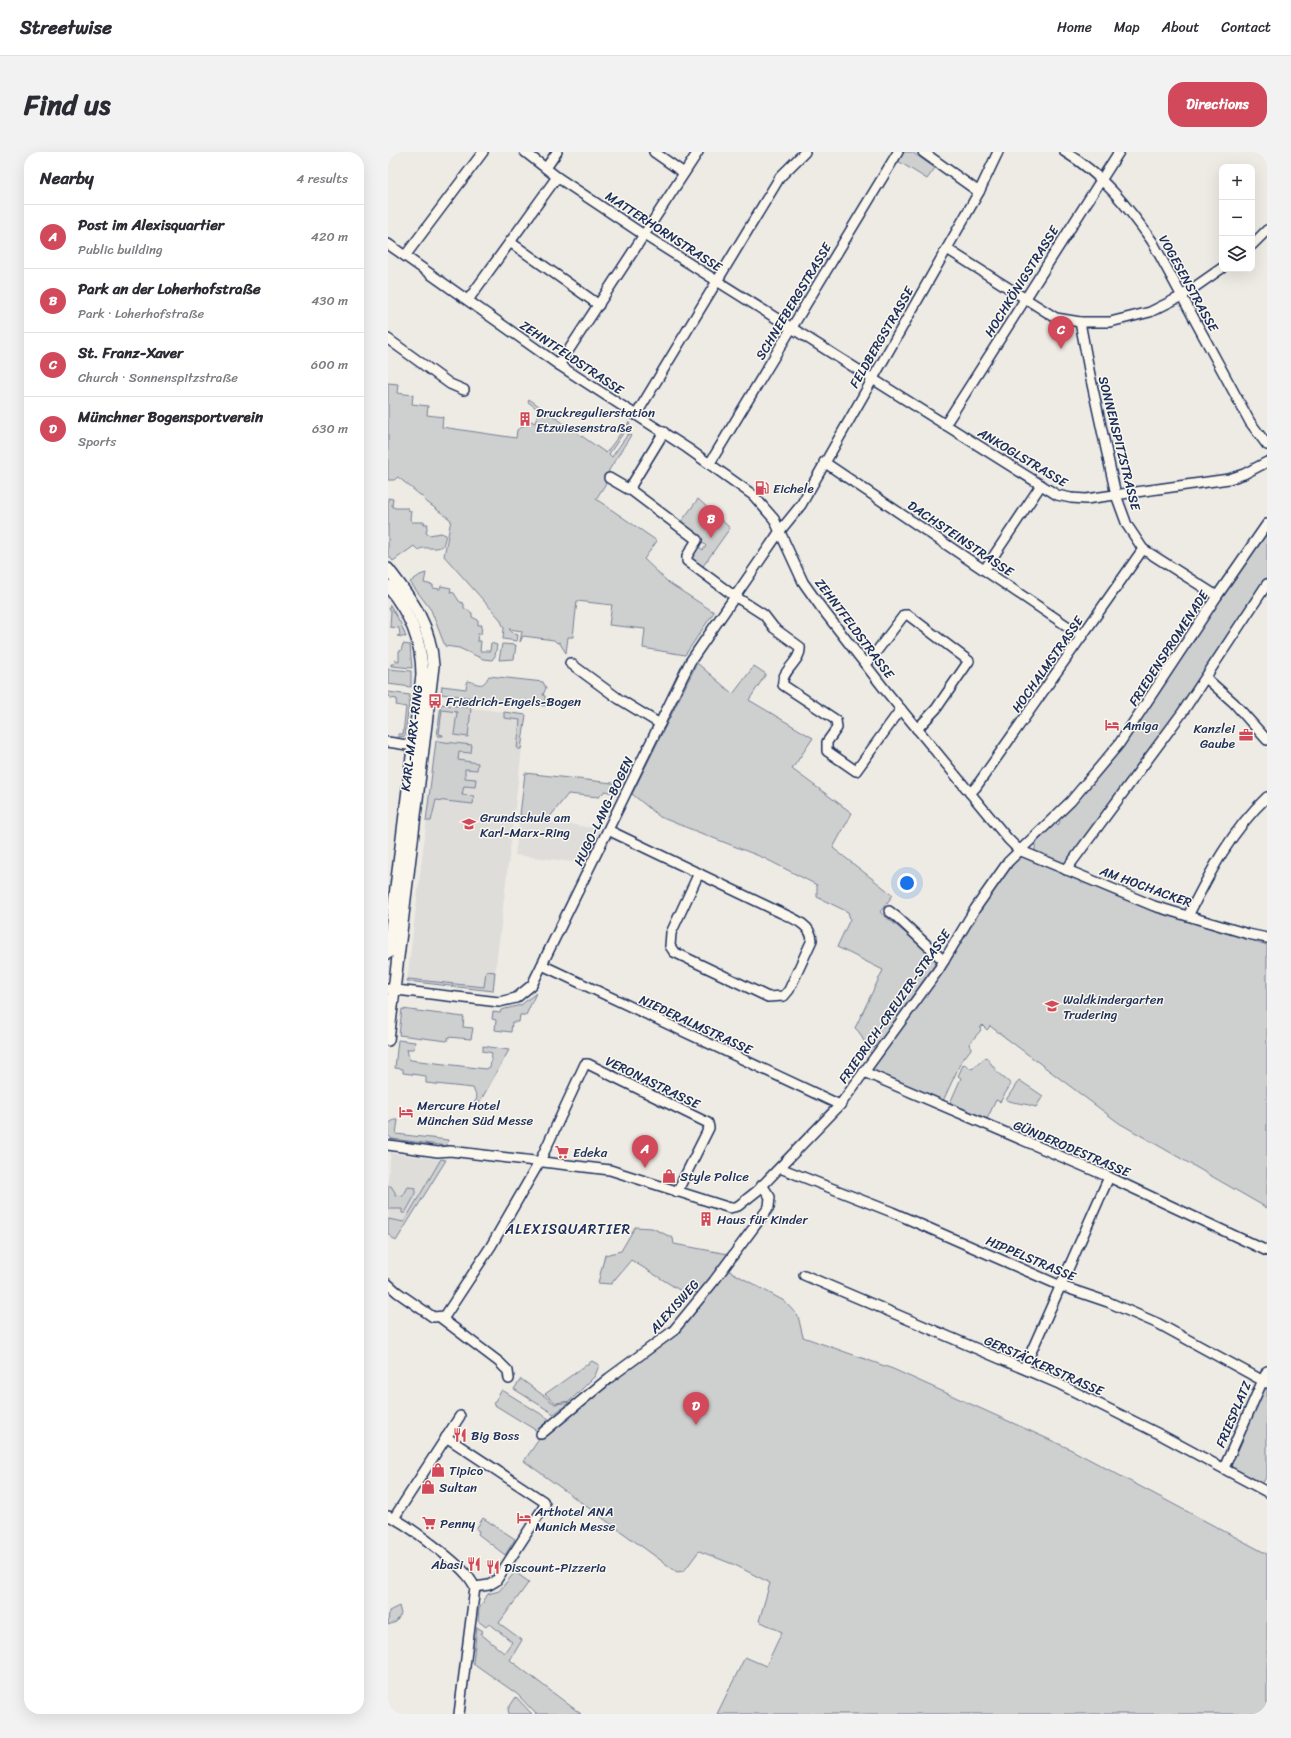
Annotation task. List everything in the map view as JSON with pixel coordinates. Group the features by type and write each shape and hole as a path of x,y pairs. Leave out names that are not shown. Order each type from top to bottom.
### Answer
{"main road":[{"name":"KARL-MARX-RING","path":"388,569 418,611 426,625 431,646 432,681 419,747 388,953"},
{"name":"KARL-MARX-RING","path":"388,586 410,617 420,647 422,675 419,747 391,989 388,1040"}],"street":[{"path":"405,256 483,152"},
{"name":"MATTERHORNSTRASSE","path":"525,152 557,177 792,328"},
{"path":"546,168 557,152"},
{"path":"654,152 684,173"},
{"path":"559,366 698,152"},
{"path":"636,415 780,177 805,152"},
{"name":"SCHNEEBERGSTRASSE","path":"710,463 898,152"},
{"path":"923,152 980,192"},
{"name":"FELDBERGSTRASSE","path":"780,531 797,510 980,192 998,152"},
{"name":"VOGESENSTRASSE","path":"1065,152 1080,161 1101,179 1134,216 1152,241 1250,422 1267,445"},
{"name":"HOCHKÖNIGSTRASSE","path":"945,425 1119,152"},
{"path":"468,300 557,177"},
{"path":"1255,242 1266,233"},
{"path":"510,242 598,305"},
{"name":"ZEHNTFELDSTRASSE","path":"390,248 405,256 559,366 664,432 710,463 758,500 772,516 807,588 901,709 1008,839 1019,850"},
{"path":"947,249 1056,318 1080,322 1110,322 1124,320 1150,312 1182,296 1219,270"},
{"name":"SONNENSPITZSTRASSE","path":"1080,322 1116,495 1127,525 1143,549 1217,596"},
{"name":"ANKOGLSTRASSE","path":"792,328 1057,495 1078,499 1229,479 1244,474 1267,462"},
{"path":"388,339 450,384 464,390"},
{"path":"631,489 631,486 664,432"},
{"name":"DACHSTEINSTRASSE","path":"824,462 985,569 1082,636"},
{"path":"608,478 631,489 697,540 687,556 687,561 764,615 774,628 800,646 798,654 783,679 784,685 836,720 837,728 827,742 826,748 856,771 901,709"},
{"path":"985,569 1041,485"},
{"name":"FRIEDENSPROMENADE","path":"1019,850 1071,801 1119,744 1217,596 1267,524"},
{"name":"HUGO-LANG-BOGEN","path":"391,989 493,1002 516,998 528,990 542,965 690,662 780,531"},
{"name":"HOCHALMSTRASSE","path":"970,793 976,787 1143,549"},
{"path":"1066,870 1206,678 1267,584"},
{"path":"865,664 870,660 904,615 908,615 969,661 937,707 918,729"},
{"path":"570,663 625,703 660,724"},
{"path":"1206,678 1234,703 1267,740"},
{"path":"388,742 419,747"},
{"path":"1188,916 1210,872 1225,847 1267,797"},
{"path":"608,830 787,915 803,924 811,935 810,945 789,990 784,996 768,997 674,952 670,946 671,933 698,873"},
{"name":"AM HOCHACKER","path":"1019,850 1154,906 1248,934 1267,938"},
{"name":"FRIEDRICH-CREUZER-STRASSE","path":"678,1192 734,1208 747,1199 780,1168 840,1106 944,961 975,909 1008,862 1019,850"},
{"path":"889,912 898,918 944,961"},
{"name":"NIEDERALMSTRASSE","path":"542,965 840,1106"},
{"name":"VERONASTRASSE","path":"540,1161 585,1064 588,1064 708,1123 709,1128 678,1192"},
{"name":"GÜNDERODESTRASSE","path":"864,1072 1109,1177 1267,1251"},
{"path":"388,1145 438,1152 450,1151 610,1170 678,1192"},
{"path":"388,1284 433,1318 441,1318 445,1316 492,1246 540,1161"},
{"name":"HIPPELSTRASSE","path":"780,1168 892,1212 1061,1286 1108,1302 1159,1324 1264,1382"},
{"path":"1024,1368 1109,1177"},
{"name":"ALEXISWEG","path":"541,1434 609,1378 664,1339 688,1314 769,1207 770,1197 762,1185"},
{"name":"GERSTÄCKERSTRASSE","path":"804,1275 1024,1368 1098,1403 1267,1492"},
{"path":"441,1318 500,1362 508,1372 509,1378"},
{"name":"FRIESPLATZ","path":"1224,1468 1264,1382 1267,1372"},
{"path":"459,1714 475,1587 466,1573 453,1562 391,1517 460,1416"},
{"path":"446,1437 543,1502 545,1505 500,1576 490,1585 475,1587"}],"shaded area":[{"path":"904,152 912,152 935,168 927,179 898,161"},
{"path":"388,383 398,384 397,393 413,395 412,404 428,406 427,415 443,417 442,427 516,438 517,430 531,421 535,423 539,410 528,402 529,399 606,453 629,422 630,423 609,454 612,457 628,434 631,435 609,470 608,480 596,499 657,541 644,559 669,583 714,612 685,655 643,648 645,629 609,625 612,605 577,601 573,637 568,637 566,653 559,642 557,643 554,640 523,636 520,642 522,631 509,629 514,634 518,635 517,641 503,639 504,628 500,619 444,556 451,520 424,500 425,499 398,477 394,480 388,480"},
{"path":"388,498 393,499 392,506 395,508 408,508 408,510 411,511 410,519 412,522 425,522 424,524 428,524 426,533 429,535 441,533 446,535 443,546 418,550 414,546 393,561 388,555"},
{"path":"698,499 730,528 701,569 690,559 697,545 703,550 706,546 681,522"},
{"path":"1267,533 1267,580 1204,677 1066,865 1038,854 1035,851 1035,844 1056,823 1058,825 1060,822 1059,820 1097,779 1114,757 1147,711 1220,600"},
{"path":"426,573 424,583 433,585 433,588 440,589 441,586 451,588 450,592 454,593 459,601 464,604 464,608 472,613 472,617 478,620 478,625 482,625 481,634 478,634 477,641 481,641 480,651 490,651 491,643 497,645 495,656 492,660 483,659 459,648 445,646 431,610 410,582"},
{"path":"390,605 400,622 406,637 397,636 400,635 399,628 390,627"},
{"path":"403,644 410,645 412,668 391,666 391,664 394,664 395,660 399,661 399,651 401,651"},
{"path":"502,644 516,645 514,659 499,660"},
{"path":"697,663 733,694 754,666 766,674 749,700 813,738 792,769 852,813 833,848 893,895 880,912 938,960 871,1054 859,1032 855,1028 883,970 837,947 850,919 848,912 817,897 817,885 764,858 660,817 632,794"},
{"path":"388,669 411,671 411,687 388,684"},
{"path":"489,676 543,682 546,688 543,695 545,696 545,706 441,694 442,686 466,689 467,681 482,684"},
{"path":"388,692 410,695 405,736 398,737 398,734 403,734 406,707 396,705 397,699 390,698"},
{"name":"Grundschule am Karl-Marx-Ring","path":"441,704 526,715 493,991 407,981"},
{"path":"441,704 471,708 468,737 454,735 457,712 442,710 439,734 443,736 437,736"},
{"path":"504,712 526,715 521,749 517,749 520,720 504,718"},
{"path":"436,741 472,745 471,753 459,752 458,760 478,763 477,770 465,769 465,778 476,779 475,787 464,786 462,795 474,796 473,804 436,800 431,821 426,821"},
{"path":"525,773 621,784 616,794 605,791 599,797 568,794 549,818 520,815"},
{"path":"520,818 600,829 582,863 515,855"},
{"path":"1018,857 1023,857 1153,909 1267,945 1267,1208 1119,1123 990,1026 987,1030 982,1025 981,1030 969,1044 971,1049 961,1062 943,1101 889,1079 872,1069 942,972 978,912"},
{"path":"486,971 495,972 493,991 407,981 408,979 484,987"},
{"path":"536,993 526,1015 520,1015 519,1022 512,1022 511,1032 495,1030 496,1020 492,1019 493,1012 500,1013 501,1010 521,1005"},
{"path":"402,1009 464,1017 463,1027 473,1028 471,1039 448,1037 447,1041 399,1035"},
{"path":"398,1040 415,1042 414,1049 407,1049 409,1059 411,1060 486,1069 490,1067 492,1053 483,1051 483,1046 509,1050 477,1107 473,1105 477,1098 473,1088 426,1083 426,1076 403,1073 403,1069 395,1068"},
{"path":"986,1057 998,1073 1011,1084 1000,1102 996,1100 987,1119 950,1103 961,1078 958,1076 963,1065 964,1064 972,1069"},
{"path":"1019,1080 1043,1096 1036,1107 1006,1100"},
{"path":"394,1120 398,1120 396,1134 448,1140 447,1146 392,1139 388,1135 388,1124"},
{"path":"391,1153 446,1160 396,1241 388,1234 388,1179"},
{"path":"441,1159 446,1160 396,1241 388,1234 388,1219 404,1222"},
{"path":"388,1186 391,1186 395,1192 395,1195 403,1196 408,1187 416,1188 414,1197 405,1213 402,1213 402,1209 388,1209"},
{"path":"635,1227 652,1228 673,1238 674,1244 728,1254 700,1293 681,1291 631,1260 611,1284 598,1283 605,1255 621,1251"},
{"path":"726,1269 784,1301 798,1316 803,1337 893,1369 1068,1448 1267,1554 1267,1714 717,1714 745,1657 766,1666 782,1632 759,1621 770,1583 735,1565 699,1551 684,1571 677,1572 524,1461 542,1435 559,1419 648,1354"},
{"path":"592,1361 599,1365 595,1376 570,1401 556,1403 545,1394"},
{"path":"521,1379 555,1404 570,1402 554,1414 514,1389"},
{"path":"1267,1380 1267,1476 1262,1484 1232,1468 1230,1463"},
{"path":"502,1390 549,1419 537,1431 493,1404"},
{"path":"483,1518 515,1539 505,1555 478,1534 479,1531 476,1529"},
{"path":"515,1572 529,1582 499,1623 522,1640 510,1660 581,1714 536,1714 517,1694 473,1663 477,1627 483,1631 481,1634 504,1653 512,1642 489,1623 486,1627 478,1621 479,1609 488,1594 499,1591"},
{"path":"399,1606 401,1614 396,1622 388,1625 389,1611"},
{"path":"516,1697 532,1714 509,1714 508,1709"}],"place":[{"name":"St. Franz-Xaver","path":"1061,349"},
{"name":"Druckregulierstation Etzwiesenstraße","path":"525,419"},
{"name":"Eichele","path":"762,488"},
{"name":"Park an der Loherhofstraße","path":"711,538"},
{"name":"Friedrich-Engels-Bogen","path":"435,701"},
{"name":"Amiga","path":"1112,725"},
{"name":"Kanzlei Gaube","path":"1246,735"},
{"name":"Grundschule am Karl-Marx-Ring","path":"469,824"},
{"name":"Waldkindergarten Trudering","path":"1052,1006"},
{"name":"Mercure Hotel München Süd Messe","path":"406,1112"},
{"name":"Edeka","path":"562,1152"},
{"name":"Post im Alexisquartier","path":"645,1168"},
{"name":"Style Police","path":"669,1176"},
{"name":"Haus für Kinder","path":"706,1219"},
{"name":"Münchner Bogensportverein","path":"696,1425"},
{"name":"Big Boss","path":"460,1435"},
{"name":"Tipico","path":"438,1470"},
{"name":"Sultan","path":"428,1487"},
{"name":"Arthotel ANA Munich Messe","path":"524,1518"},
{"name":"Penny","path":"429,1523"},
{"name":"Abasi","path":"474,1564"},
{"name":"Discount-Pizzeria","path":"493,1567"}],"district":[{"name":"ALEXISQUARTIER","path":"568,1229"}]}
